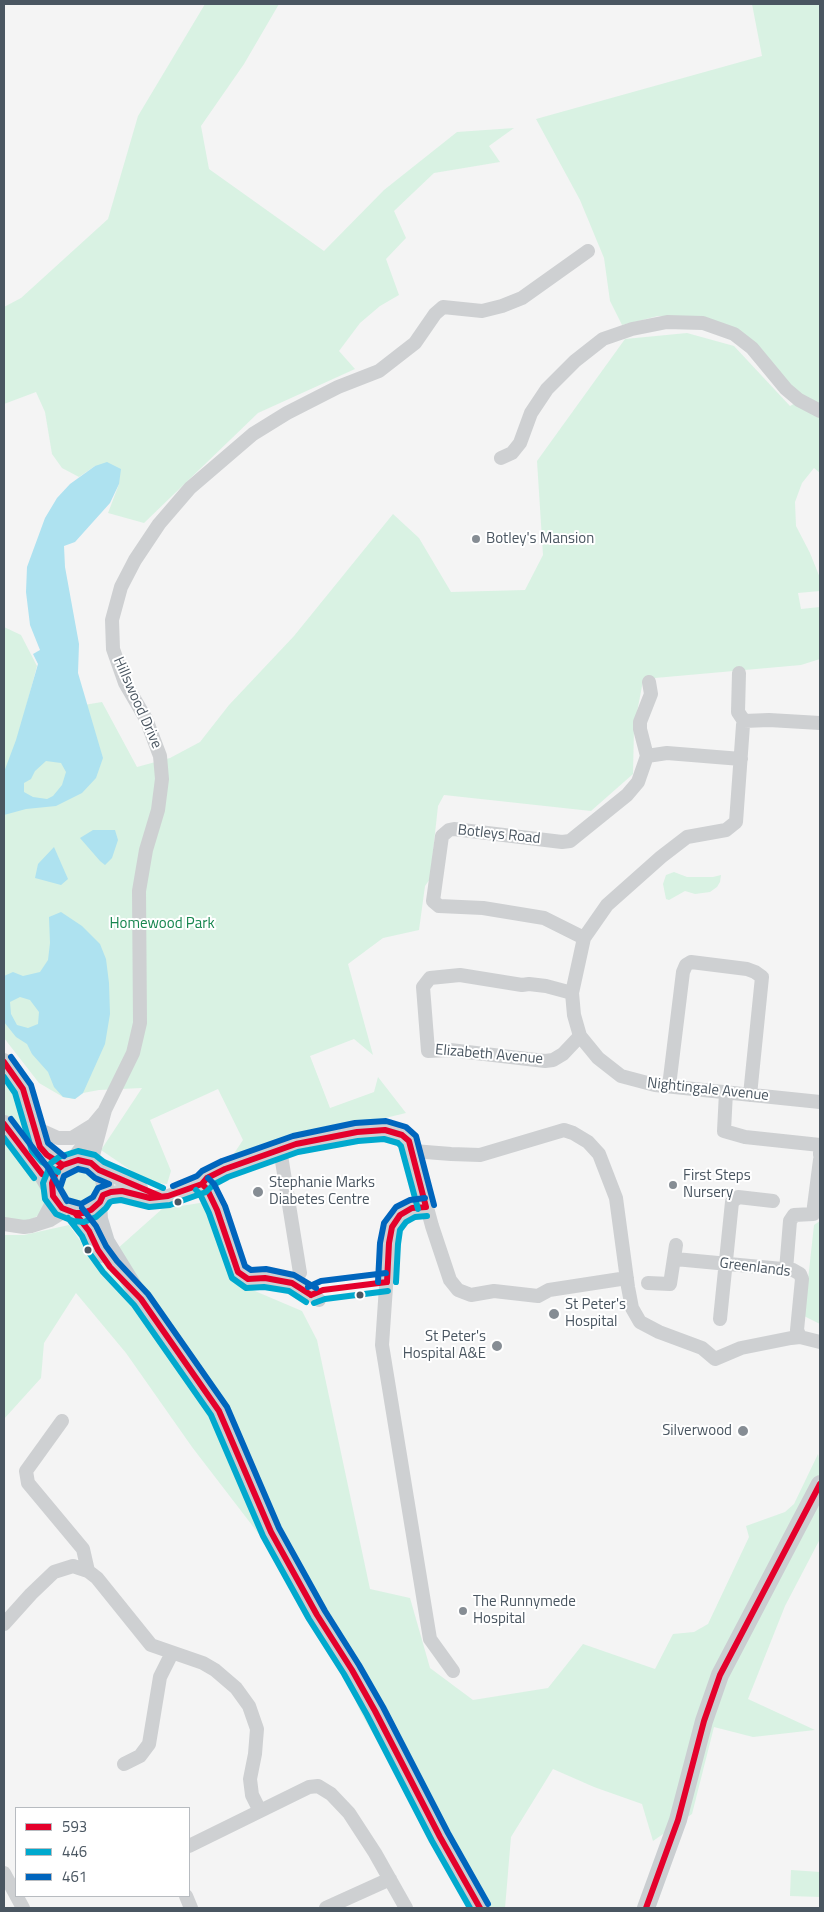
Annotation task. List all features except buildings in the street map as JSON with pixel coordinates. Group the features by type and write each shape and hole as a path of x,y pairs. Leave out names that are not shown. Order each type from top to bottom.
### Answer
{"main road":[{"path":"4,1062 23,1089 36,1128 40,1147 47,1155 67,1163"},
{"path":"4,1124 62,1203 89,1230 98,1250 110,1267 141,1299"},
{"path":"62,1203 53,1177 67,1163 78,1160 95,1167 105,1185 101,1200 100,1219 106,1242 141,1299 193,1371 219,1411 271,1532 317,1615 349,1664 371,1703 440,1837 480,1908"},
{"path":"62,1203 91,1210 101,1200"},
{"path":"646,1908 678,1820 704,1722 720,1675 820,1484"}],"street":[{"name":"Hillswood Drive","path":"67,1163 81,1148 94,1124 105,1110 133,1053 140,1023 139,891 146,850 158,810 162,779 160,756 146,718 125,683 113,649 112,620 121,587 135,560 159,524 190,488 252,434 287,413 338,387 379,371 414,343 435,314 443,307 482,311 502,306 522,298 588,250"},
{"path":"501,458 512,453 520,443 530,414 541,397 575,361 603,339 632,329 667,322 703,323 734,334 752,348 786,389 799,400 820,411"},
{"name":"Nightingale Avenue","path":"739,672 738,712 744,721 742,725 736,822 731,828 726,830 687,837 607,905 584,938 572,992 574,1015 580,1036 598,1058 621,1076 649,1084 820,1102"},
{"path":"649,682 651,694 640,722 647,756 667,753 741,759"},
{"path":"744,721 769,720 820,723"},
{"name":"Botleys Road","path":"584,938 544,918 483,908 439,906 433,900 440,841 445,832 454,829 562,842 570,841 627,795 638,782 647,756"},
{"path":"669,1086 683,972 686,965 691,962 747,969 762,977 750,1095"},
{"name":"Elizabeth Avenue","path":"572,992 546,986 522,985 460,974 430,978 423,987 428,1051 450,1050 544,1061 553,1060 563,1054 580,1036"},
{"path":"726,1092 724,1131 745,1137 820,1145 820,1155"},
{"name":"Hillswood Drive","path":"95,1167 105,1110"},
{"name":"Hillswood Drive","path":"36,1128 58,1138 68,1138 83,1132 94,1124"},
{"path":"101,1200 122,1191 145,1198 176,1194 202,1184 207,1178 225,1169 296,1144 357,1132 385,1130 402,1135 409,1141 426,1207 450,1280 458,1290 471,1295 494,1291 538,1296 550,1290 626,1278"},
{"path":"413,1151 480,1155 564,1130 573,1133 588,1142 599,1154 616,1198 626,1278 632,1308 640,1322 658,1332 702,1348 715,1359 741,1348 800,1337 820,1342"},
{"path":"280,1149 296,1278 319,1300"},
{"path":"786,1270 790,1221 794,1215 812,1214 820,1160"},
{"path":"95,1167 160,1196"},
{"path":"202,1184 207,1189 217,1210 238,1272 248,1279 296,1278"},
{"path":"720,1319 732,1202 738,1197 773,1201"},
{"path":"4,1224 24,1227 50,1220 62,1203"},
{"path":"426,1207 412,1208 400,1215 392,1227 389,1243 382,1345 430,1639 454,1671"},
{"name":"Greenlands","path":"648,1283 670,1284 676,1252 725,1264 793,1270 800,1274 802,1279 797,1330 800,1337"},
{"path":"62,1421 26,1472 28,1483 83,1549 88,1571"},
{"path":"4,1624 54,1572 73,1566 88,1571 97,1578 152,1645 172,1654 203,1663 215,1670 236,1688 249,1706 257,1729 250,1779 252,1795 260,1811"},
{"path":"124,1764 140,1756 149,1744 160,1677 172,1654"},
{"path":"190,1846 309,1787 318,1786 331,1794 349,1813 406,1908"},
{"path":"4,1872 15,1893"},
{"path":"326,1908 390,1879"}],"green space":[{"path":"205,4 279,4 244,64 201,126 209,169 324,251 384,190 457,132 514,128 489,146 500,162 434,173 394,211 406,238 386,259 399,295 380,306 360,323 339,351 355,369 258,413 144,523 108,513 119,484 95,466 79,477 62,468 52,454 45,412 36,392 4,404 4,307 21,298 108,219 138,116"},
{"name":"Homewood Park","path":"752,4 820,4 820,473 814,468 802,483 795,502 796,526 820,578 820,591 798,593 801,609 820,607 820,659 801,665 655,678 643,681 634,728 633,774 591,811 444,795 438,806 430,879 425,886 419,930 383,938 348,964 373,1055 354,1039 310,1056 330,1108 374,1092 378,1077 406,1113 335,1130 229,1161 243,1140 218,1089 150,1120 171,1171 167,1184 148,1182 101,1150 142,1088 99,1090 83,1093 75,1099 63,1097 39,1083 4,1038 4,627 21,635 37,666 24,715 102,702 137,767 170,758 200,742 229,705 294,636 393,514 419,538 451,592 525,590 543,555 537,461 625,339 687,333 734,346 790,406 804,398 736,329 689,316 658,316 622,325 610,301 604,258 580,200 536,119 762,56"},
{"path":"674,872 687,877 713,877 721,875 717,887 710,892 695,894 685,891 669,900 666,899 663,884 666,875"},
{"path":"4,1075 12,1086 52,1168 48,1173 4,1113"},
{"path":"4,1142 46,1193 48,1204 41,1214 30,1220 12,1223 4,1221"},
{"path":"73,1168 81,1168 88,1171 94,1177 97,1188 94,1199 88,1205 81,1208 73,1208 66,1205 60,1199 57,1192 57,1184 60,1177 66,1171"},
{"path":"206,1202 236,1283 302,1311 317,1340 370,1589 410,1598 430,1668 473,1700 548,1688 583,1644 655,1669 673,1634 694,1632 708,1624 749,1537 746,1526 785,1512 794,1504 818,1454 820,1463 820,1539 785,1606 748,1699 815,1730 753,1737 714,1727 692,1814 653,1841 642,1804 594,1787 553,1769 511,1837 505,1908 473,1908 361,1713 335,1656 268,1546 192,1447 126,1353 76,1293 44,1343 41,1378 4,1419 4,1235 24,1235 69,1225 98,1266 162,1209"},
{"path":"820,1221 820,1324 804,1316 814,1225"},
{"path":"791,1870 820,1872 820,1897 790,1896"}],"water":[{"path":"107,462 121,469 119,484 110,503 75,542 64,546 65,567 79,644 78,673 103,758 96,778 82,793 56,806 26,809 4,815 4,772 16,740 38,664 33,654 40,650 30,625 26,592 27,567 45,518 57,498 70,484 95,466","holes":["46,761 61,763 66,772 62,785 53,796 47,799 33,797 24,792 24,783 31,779 35,771"]},
{"path":"93,830 115,830 118,840 112,858 105,865 80,838"},
{"path":"54,847 68,879 61,885 35,878 38,864"},
{"path":"61,912 82,926 100,944 106,959 110,1014 105,1044 83,1093 75,1099 63,1097 54,1087 48,1072 32,1054 27,1044 16,1037 4,1022 4,976 13,972 23,976 40,972 48,960 50,943 49,917","holes":["20,997 30,1000 39,1012 38,1024 28,1028 17,1025 11,1014 10,1002"]}],"transit line":[{"name":"461","path":"11,1057 31,1085 48,1143 64,1156"},
{"name":"593","path":"4,1062 23,1089 40,1147 47,1155 63,1165"},
{"name":"446","path":"4,1077 15,1093 32,1151 42,1162 58,1172"},
{"name":"461","path":"11,1119 49,1169 67,1201"},
{"name":"461","path":"173,1186 197,1176 202,1171 222,1161 293,1136 355,1123 386,1121 406,1127 416,1136 434,1205"},
{"name":"593","path":"4,1124 42,1174"},
{"name":"593","path":"160,1196 99,1170 91,1163 78,1160 63,1165 57,1170 52,1183 53,1196 62,1208 75,1213 83,1213 91,1210 100,1202 103,1195 111,1192 122,1191 150,1198 168,1196 202,1184 207,1178 225,1169 296,1144 357,1132 385,1130 402,1135 409,1141 426,1207"},
{"name":"446","path":"4,1138 34,1178"},
{"name":"446","path":"163,1188 104,1162 95,1155 78,1151 59,1157 51,1163 43,1183 45,1199 56,1214 73,1221 84,1222 96,1217 113,1201 121,1200 149,1207 170,1205 206,1192 213,1185 228,1177 298,1152 358,1141 384,1139 398,1143 401,1146 418,1209"},
{"name":"461","path":"78,1169 87,1171 95,1178 109,1184 98,1188 93,1197 81,1204 67,1200 60,1188 64,1176 78,1169"},
{"name":"461","path":"208,1178 214,1184 225,1206 245,1266 251,1270 266,1269 294,1275 316,1288"},
{"name":"593","path":"202,1184 207,1189 217,1210 238,1272 248,1279 265,1278 292,1283 311,1295"},
{"name":"446","path":"196,1190 200,1194 209,1213 232,1278 246,1288 264,1287 289,1291 306,1302"},
{"name":"461","path":"378,1282 380,1243 384,1223 396,1207 410,1200 425,1198"},
{"name":"593","path":"387,1282 389,1243 392,1227 400,1215 412,1208 426,1207"},
{"name":"461","path":"82,1208 96,1226 106,1246 117,1261 148,1294 227,1407 279,1528 325,1611 383,1707 448,1833 488,1904"},
{"name":"593","path":"75,1213 89,1231 98,1250 110,1267 141,1299 219,1411 271,1532 317,1615 352,1670 375,1711 440,1837 480,1908"},
{"name":"446","path":"396,1282 400,1230 406,1222 415,1217 427,1216"},
{"name":"446","path":"68,1218 82,1236 90,1254 103,1272 134,1305 211,1415 263,1536 309,1619 344,1674 367,1715 432,1841 470,1908"},
{"name":"461","path":"308,1287 321,1281 386,1273"},
{"name":"593","path":"311,1295 323,1290 387,1282"},
{"name":"446","path":"314,1303 325,1299 388,1291"},
{"name":"593","path":"646,1908 678,1820 704,1721 720,1675 820,1484"}],"place":[{"name":"Botley's Mansion","path":"476,539"},
{"name":"First Steps Nursery","path":"673,1185"},
{"name":"Stephanie Marks Diabetes Centre","path":"258,1192"},
{"name":"St Peter's Hospital","path":"554,1314"},
{"name":"St Peter's Hospital A&E","path":"497,1346"},
{"name":"Silverwood","path":"743,1431"},
{"name":"The Runnymede Hospital","path":"463,1611"}]}
